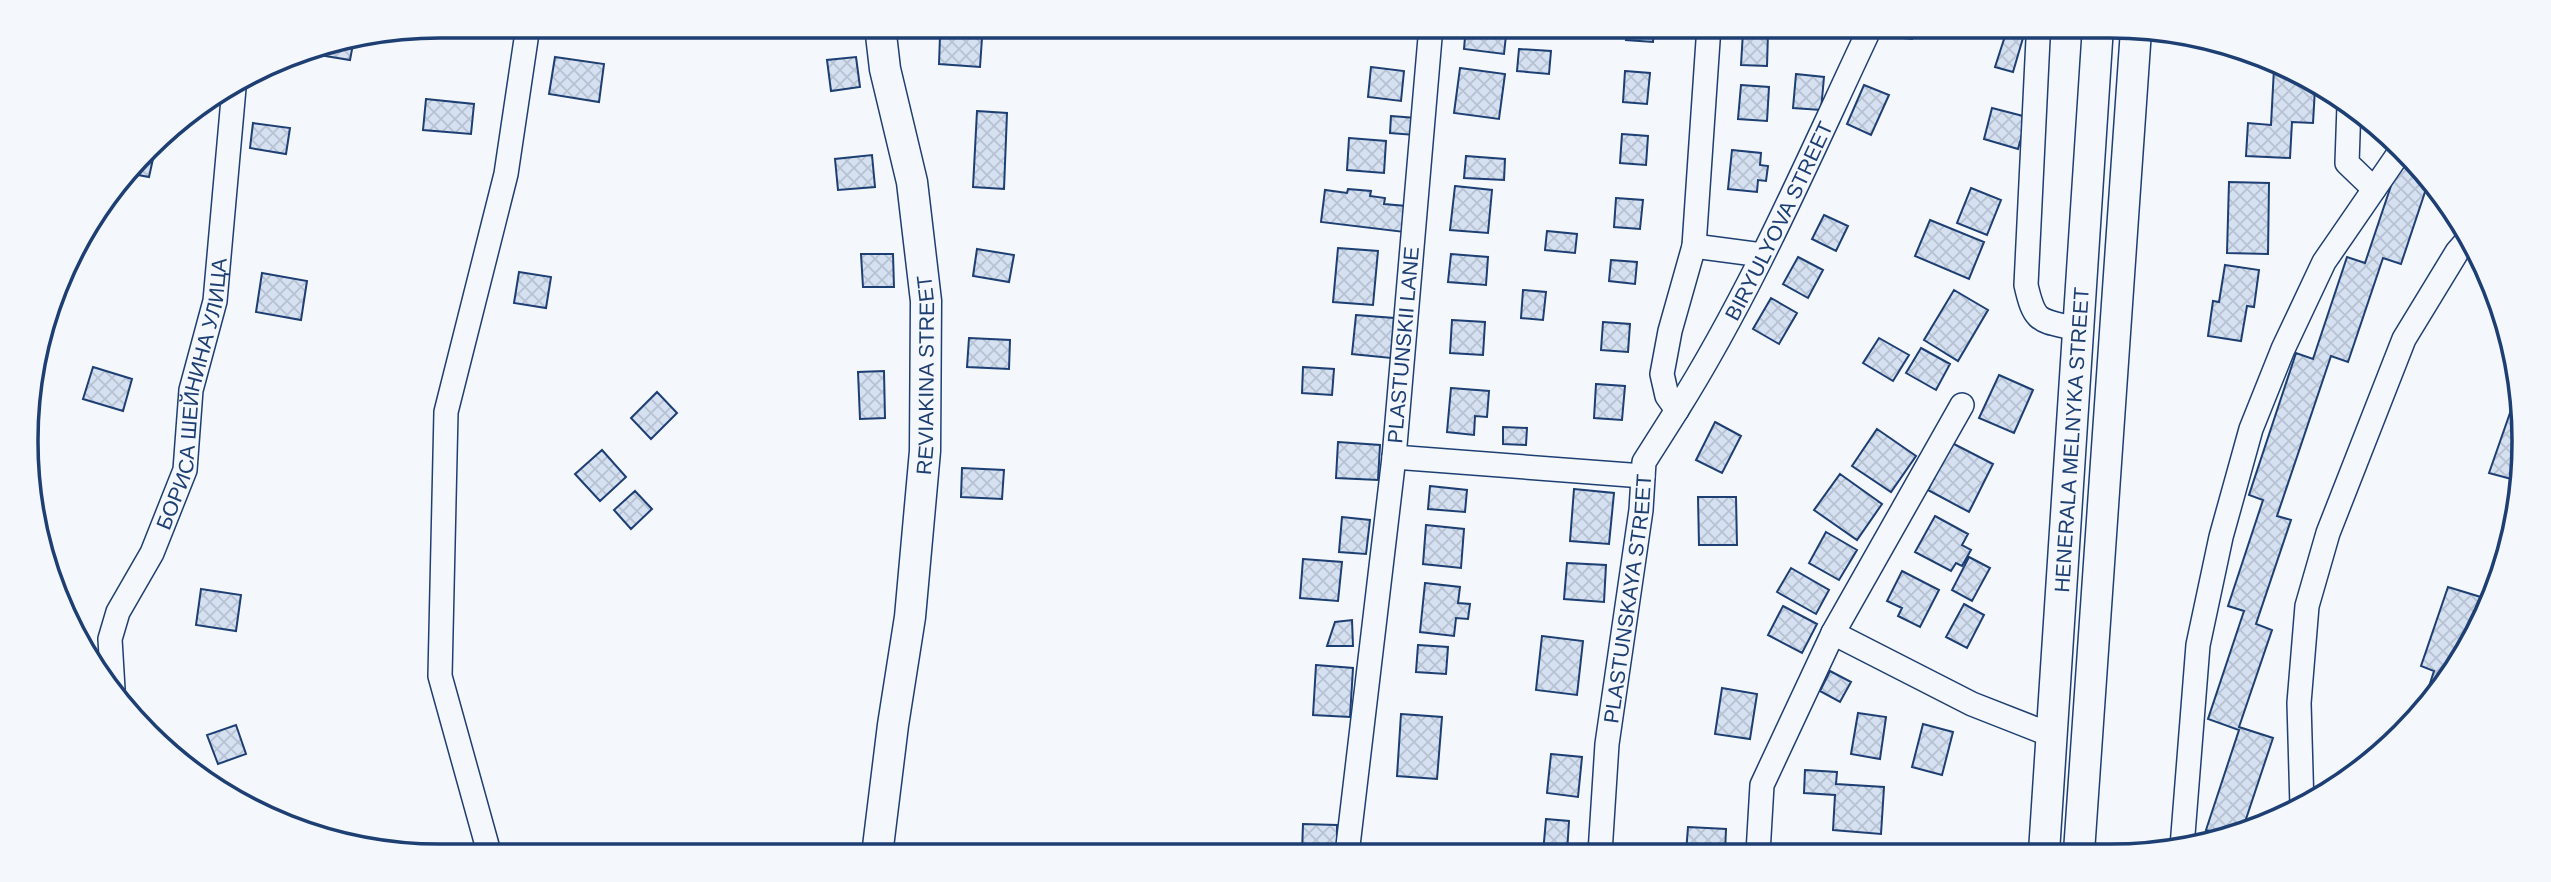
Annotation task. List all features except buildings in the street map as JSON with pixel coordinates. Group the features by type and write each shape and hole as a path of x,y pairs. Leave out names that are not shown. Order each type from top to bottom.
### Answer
{"main road":[{"name":"REVIAKINA STREET","path":"878,844 910,617 925,451 926,301 912,183 885,69 881,38"},
{"name":"HENERALA MELNYKA STREET","path":"2044,844 2097,38"},
{"name":"HENERALA MELNYKA STREET","path":"2080,844 2135,39"}],"street":[{"path":"487,844 440,676 446,412 506,174 526,38"},
{"name":"PLASTUNSKII LANE","path":"1430,38 1394,457 1643,475"},
{"path":"1677,410 1667,396 1662,374 1670,331 1694,246 1708,38"},
{"name":"BIRYULYOVA STREET","path":"1677,410 1702,370 1762,255 1865,38"},
{"path":"2038,39 2026,285 2031,309 2043,321 2078,329"},
{"name":"БОРИСА ШЕЙНИНА УЛИЦА","path":"112,673 110,639 118,612 152,553 185,470 191,390 215,301 233,96"},
{"path":"2349,117 2347,163 2374,188"},
{"path":"2183,837 2199,645 2221,537 2251,429 2283,349 2324,261 2396,157"},
{"path":"1694,246 1762,255"},
{"path":"2302,795 2299,703 2307,606 2328,533 2404,339 2462,246"},
{"path":"1759,844 1762,785 1833,634 1962,405"},
{"name":"PLASTUNSKAYA STREET","path":"1601,844 1607,744 1641,510 1644,462 1677,410"},
{"path":"1348,844 1394,457"},
{"path":"1833,634 1972,704 2051,735"}]}
